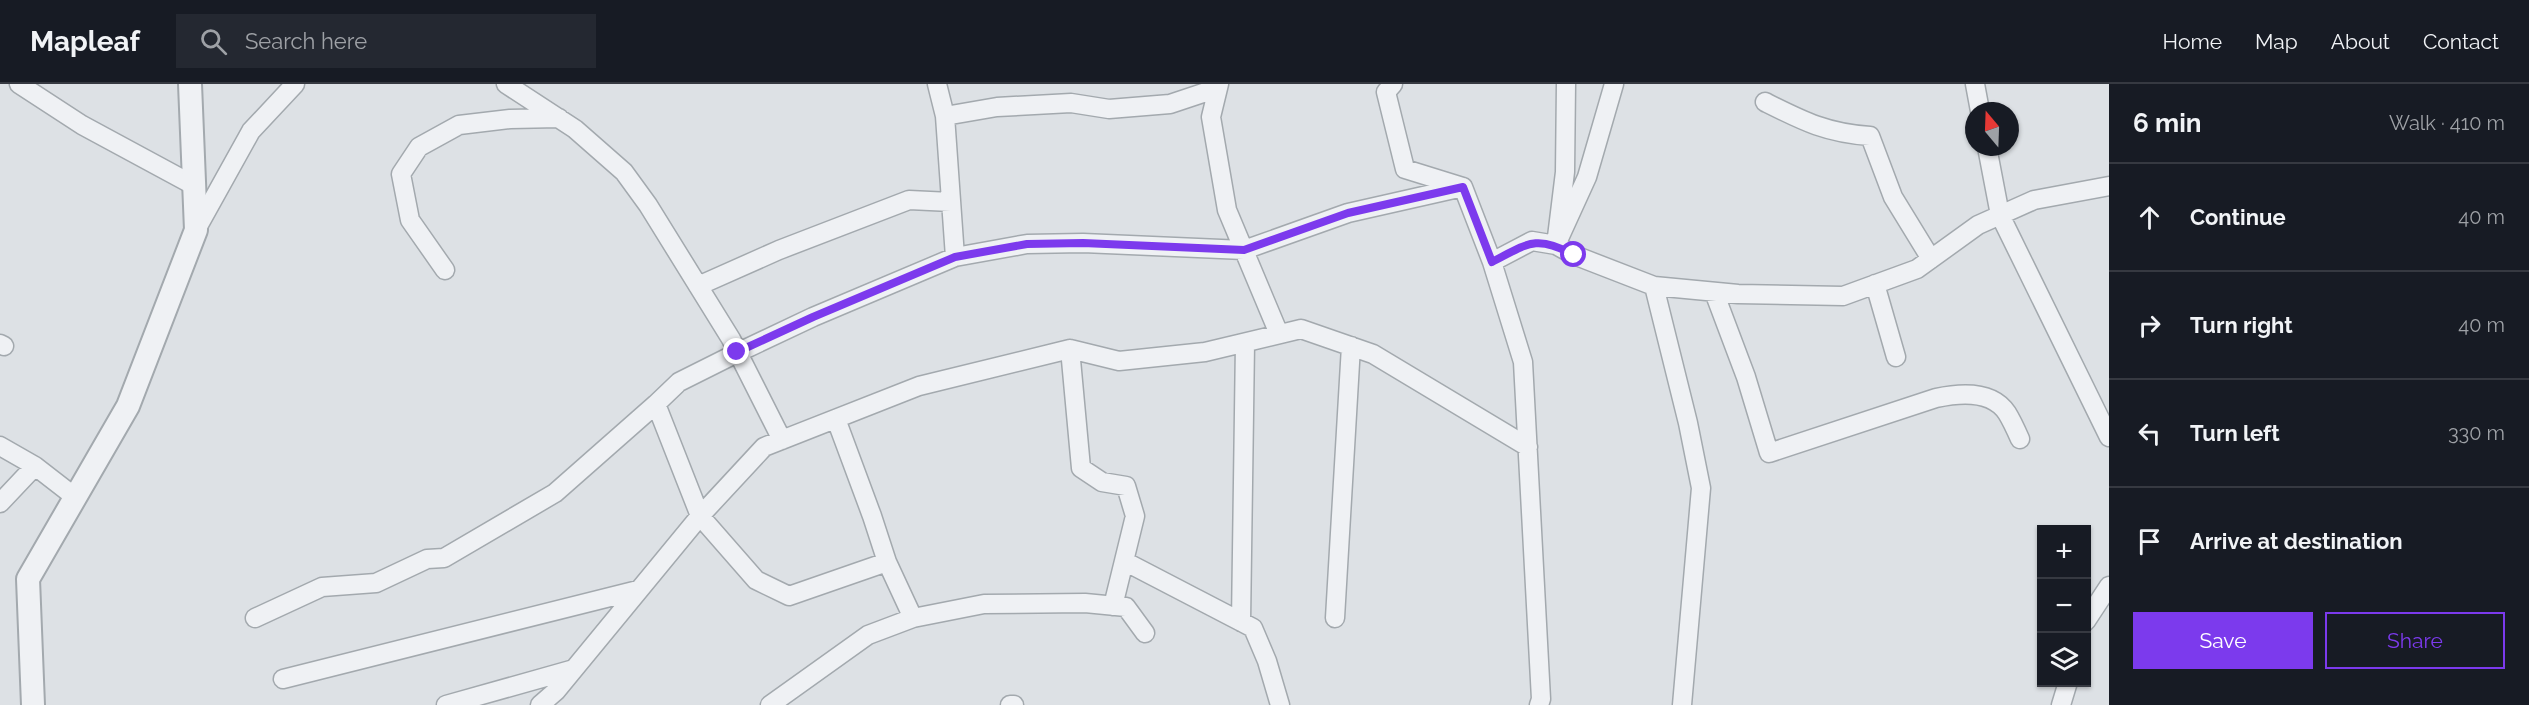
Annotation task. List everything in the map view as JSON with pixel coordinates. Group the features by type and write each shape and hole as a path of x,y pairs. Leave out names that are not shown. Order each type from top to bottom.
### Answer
{"street":[{"path":"19,84 82,125 195,186"},
{"path":"190,84 196,230"},
{"path":"33,705 28,579 128,406 196,230 251,131 295,84"},
{"path":"507,84 575,129 624,172 648,205 737,352 782,440"},
{"path":"937,84 945,116 955,257"},
{"path":"1556,245 1565,172 1566,84"},
{"path":"1556,245 1587,177 1614,84"},
{"path":"1975,84 1978,102"},
{"path":"945,116 1007,106 1071,103 1109,109 1170,104 1219,86"},
{"path":"1219,86 1211,117 1227,210 1279,334"},
{"path":"1388,87 1405,169 1463,187"},
{"path":"1765,102 1810,124 1842,134 1870,136 1893,197 1931,259"},
{"path":"445,270 410,220 401,174 419,147 459,125 510,119 559,118"},
{"path":"1989,156 2000,215 2109,437"},
{"path":"1492,262 1532,242 1556,245 1574,255 1654,286 1714,292 1843,296 1917,269 1977,225 2034,200 2109,186"},
{"path":"255,618 322,587 376,583 427,559 444,558 555,493 679,382 813,317 955,257 1038,243 1244,250 1348,213 1463,187"},
{"path":"1463,187 1492,262 1523,362 1541,699 1539,705"},
{"path":"698,286 779,250 909,200 951,202"},
{"path":"1875,284 1896,357"},
{"path":"1654,286 1688,423 1701,488 1682,705"},
{"path":"1714,292 1746,377 1769,453 1936,398 1962,393 1990,399 2006,411 2020,439"},
{"path":"540,705 556,691 700,516 764,447 919,386 1070,349 1119,361 1205,352 1301,329 1373,354 1528,447"},
{"path":"1241,622 1245,343"},
{"path":"1335,618 1351,346"},
{"path":"1070,349 1081,468 1102,482 1126,486 1135,516 1113,606"},
{"path":"656,404 700,516 756,580 789,596 887,562"},
{"path":"836,419 887,562 912,618"},
{"path":"0,446 35,466 75,497"},
{"path":"0,503 35,466"},
{"path":"1124,561 1253,628 1267,661 1280,705"},
{"path":"2091,613 2109,586"},
{"path":"283,679 638,590"},
{"path":"770,705 868,635 912,618 984,604 1085,603 1126,607 1145,633"},
{"path":"446,705 574,669"},
{"path":"2061,705 2066,687"}],"route":[{"path":"737,352 955,257 1027,244 1083,243 1244,250 1348,213 1463,187 1492,262 1532,242 1556,245 1574,255"}]}
